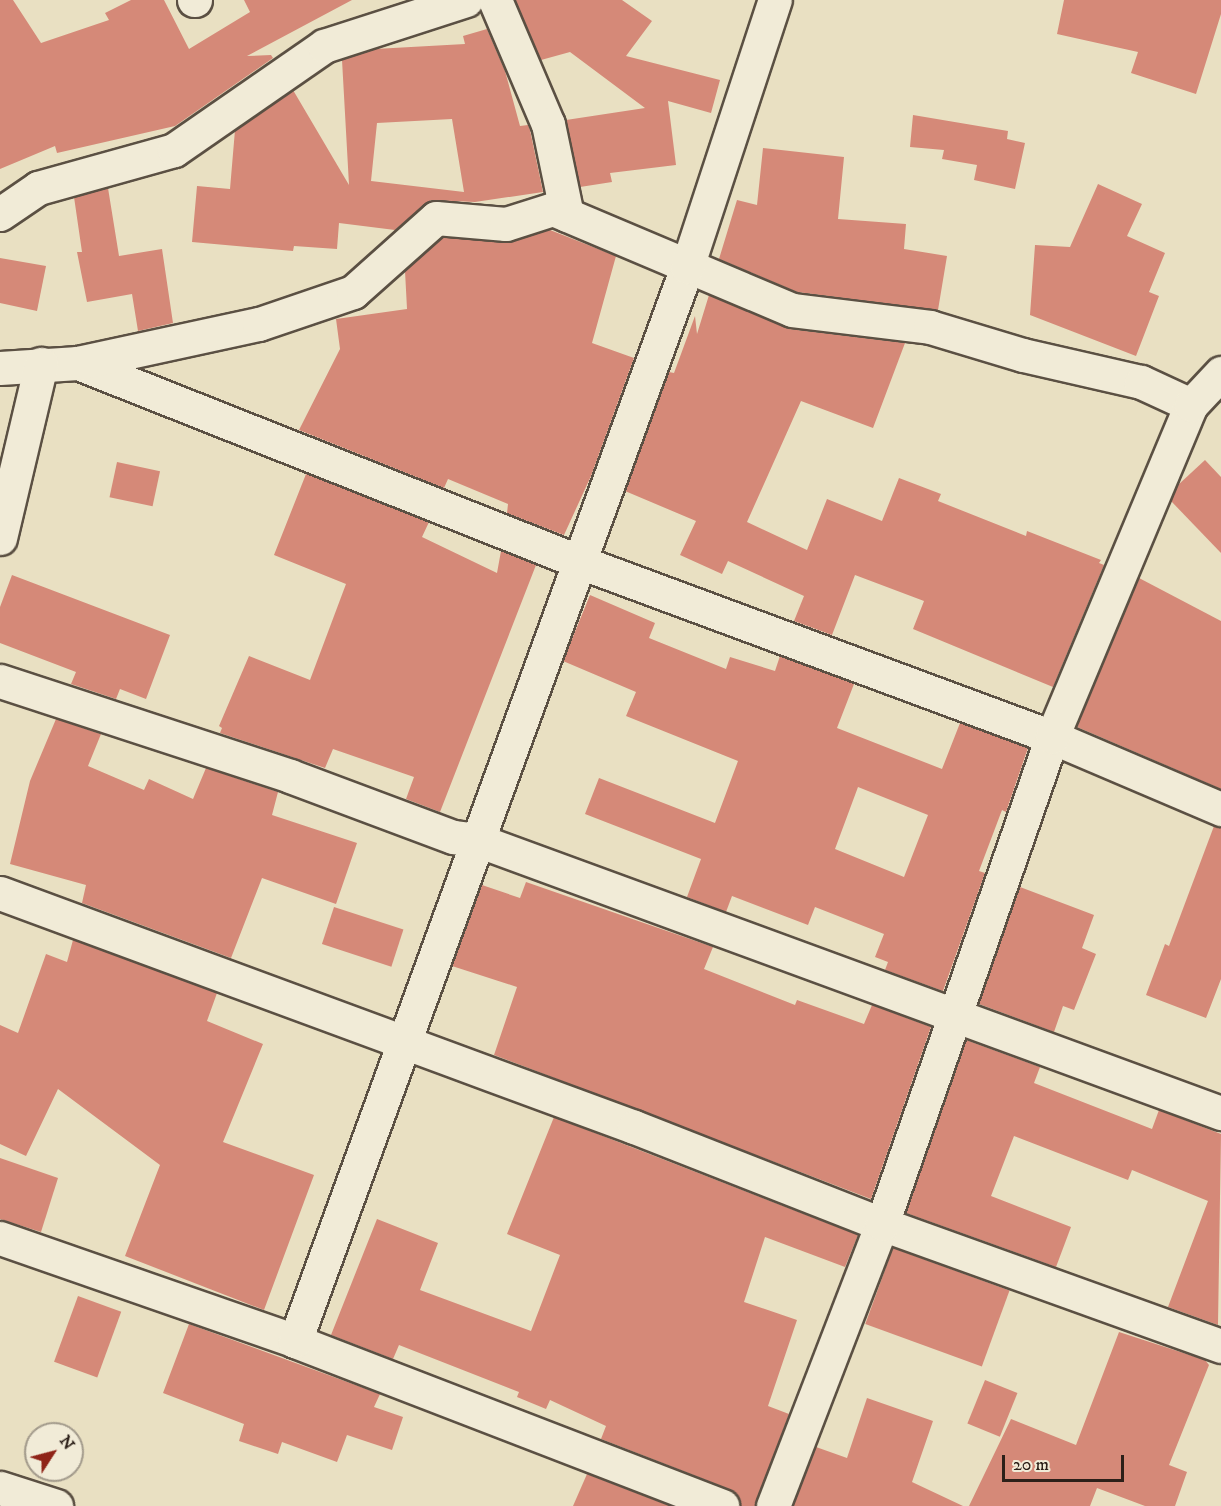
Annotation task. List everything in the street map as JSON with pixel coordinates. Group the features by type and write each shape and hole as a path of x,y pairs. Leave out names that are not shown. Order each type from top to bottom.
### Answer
{"street":[{"path":"0,214 38,188 174,150 324,46 466,0"},
{"path":"495,0 548,124 567,215"},
{"path":"295,1341 406,1043 477,840 687,267 775,0"},
{"path":"0,368 78,363 259,324 353,291 436,218 506,224 553,209 792,310 930,327 1023,355 1141,382 1191,405"},
{"path":"78,363 580,562 1052,737 1221,809"},
{"path":"0,538 41,364"},
{"path":"773,1506 882,1224 952,1016 1052,737 1191,405 1221,373"},
{"path":"0,681 290,776 453,837 477,840 1221,1113"},
{"path":"0,893 406,1043 882,1224 1221,1346"},
{"path":"0,1238 295,1341 722,1506"},
{"path":"0,1488 56,1506"}],"building":[{"path":"0,0 13,0 41,43 109,20 105,13 131,0 164,0 189,49 250,12 244,0 352,0 247,56 271,55 273,58 175,126 57,153 55,146 0,169"},
{"path":"515,0 622,0 652,21 626,56 720,80 711,113 668,101 676,165 610,173 612,182 580,187 566,120 645,108 570,52 541,60"},
{"path":"1064,0 1221,0 1221,14 1196,94 1131,73 1138,52 1057,34"},
{"path":"487,29 505,71 520,126 528,125 530,130 543,192 475,202 431,200 395,230 339,223 337,249 294,246 293,251 192,242 197,186 230,189 235,130 293,90 349,185 342,60 375,49 465,44 463,36","holes":["452,119 464,192 371,181 377,123"]},
{"path":"913,115 1008,131 1007,139 1025,143 1015,189 974,180 977,165 942,159 944,150 910,147"},
{"path":"763,148 844,157 838,219 906,224 904,249 947,256 938,310 797,292 719,259 737,200 757,205"},
{"path":"1098,184 1142,204 1127,236 1165,253 1149,292 1159,296 1136,356 1030,315 1035,245 1070,247"},
{"path":"108,188 119,256 162,249 173,323 138,331 132,294 87,302 77,252 82,252 74,197"},
{"path":"550,230 616,256 592,343 634,358 591,476 564,535 507,513 508,504 448,479 444,488 299,430 340,349 336,319 407,309 405,271 442,237 505,243"},
{"path":"0,258 46,266 37,311 0,303"},
{"path":"709,295 789,329 905,343 873,428 801,401 747,522 807,550 827,499 882,521 899,478 941,494 938,501 1026,536 1027,531 1101,560 1099,563 1104,565 1053,687 913,629 924,601 855,575 832,635 794,621 804,596 728,561 722,574 680,555 696,521 625,491 669,372 674,373 695,316 697,334"},
{"path":"1205,460 1221,477 1221,553 1171,501 1178,485"},
{"path":"117,462 160,471 153,506 110,497"},
{"path":"306,474 429,522 422,537 497,573 501,551 536,565 440,812 406,799 414,777 333,749 325,768 220,733 222,728 219,726 249,656 310,680 346,584 274,555"},
{"path":"12,575 170,635 146,699 120,689 116,699 71,684 76,672 0,643 0,607"},
{"path":"1139,578 1221,621 1221,789 1077,727"},
{"path":"590,595 655,623 649,638 726,669 730,657 775,671 780,656 854,684 837,728 942,769 960,723 1028,748 1006,812 1002,810 979,871 985,873 943,991 885,970 888,962 875,957 884,934 815,907 808,925 732,896 726,912 687,897 701,859 585,814 599,778 715,823 738,761 626,716 636,692 563,661","holes":["858,787 928,815 904,877 835,849"]},
{"path":"56,719 101,734 88,766 144,790 149,779 193,799 206,768 278,792 272,815 357,843 336,904 262,878 231,958 82,903 86,885 10,864 30,781"},
{"path":"1214,826 1221,827 1221,979 1206,1018 1146,995 1165,944 1169,946"},
{"path":"526,882 713,947 704,969 795,1005 797,1000 864,1024 872,1005 931,1027 871,1199 494,1055 517,987 452,966 482,885 520,898"},
{"path":"1020,887 1094,915 1082,948 1096,954 1074,1010 1063,1006 1054,1032 979,1004"},
{"path":"334,907 403,930 391,967 322,944"},
{"path":"73,940 217,993 207,1021 263,1044 223,1142 314,1175 264,1310 125,1256 160,1165 58,1089 26,1156 0,1144 0,1025 18,1033 46,954 67,962"},
{"path":"966,1040 1040,1067 1034,1083 1152,1129 1159,1110 1221,1134 1218,1325 1168,1307 1208,1201 1132,1170 1128,1180 1014,1136 991,1196 1071,1227 1056,1267 906,1213"},
{"path":"554,1117 858,1235 845,1267 765,1237 744,1302 797,1320 768,1406 789,1414 755,1506 740,1506 737,1495 729,1489 601,1439 606,1426 550,1400 546,1409 517,1397 519,1392 399,1345 393,1359 331,1335 377,1219 438,1243 420,1290 531,1331 560,1255 507,1234"},
{"path":"0,1158 58,1178 41,1232 0,1219"},
{"path":"893,1248 1010,1290 982,1367 865,1324"},
{"path":"78,1296 121,1312 97,1378 54,1362"},
{"path":"189,1324 380,1394 374,1407 403,1417 392,1450 347,1435 337,1462 282,1442 278,1454 239,1441 244,1424 163,1393"},
{"path":"1119,1332 1205,1360 1209,1365 1169,1465 1187,1472 1175,1506 1145,1506 1097,1488 1090,1506 969,1506 1011,1419 1076,1445"},
{"path":"985,1380 1017,1393 1000,1437 967,1424"},
{"path":"867,1398 933,1421 912,1482 963,1506 793,1506 816,1447 847,1458"},
{"path":"587,1474 670,1506 573,1506"}]}
